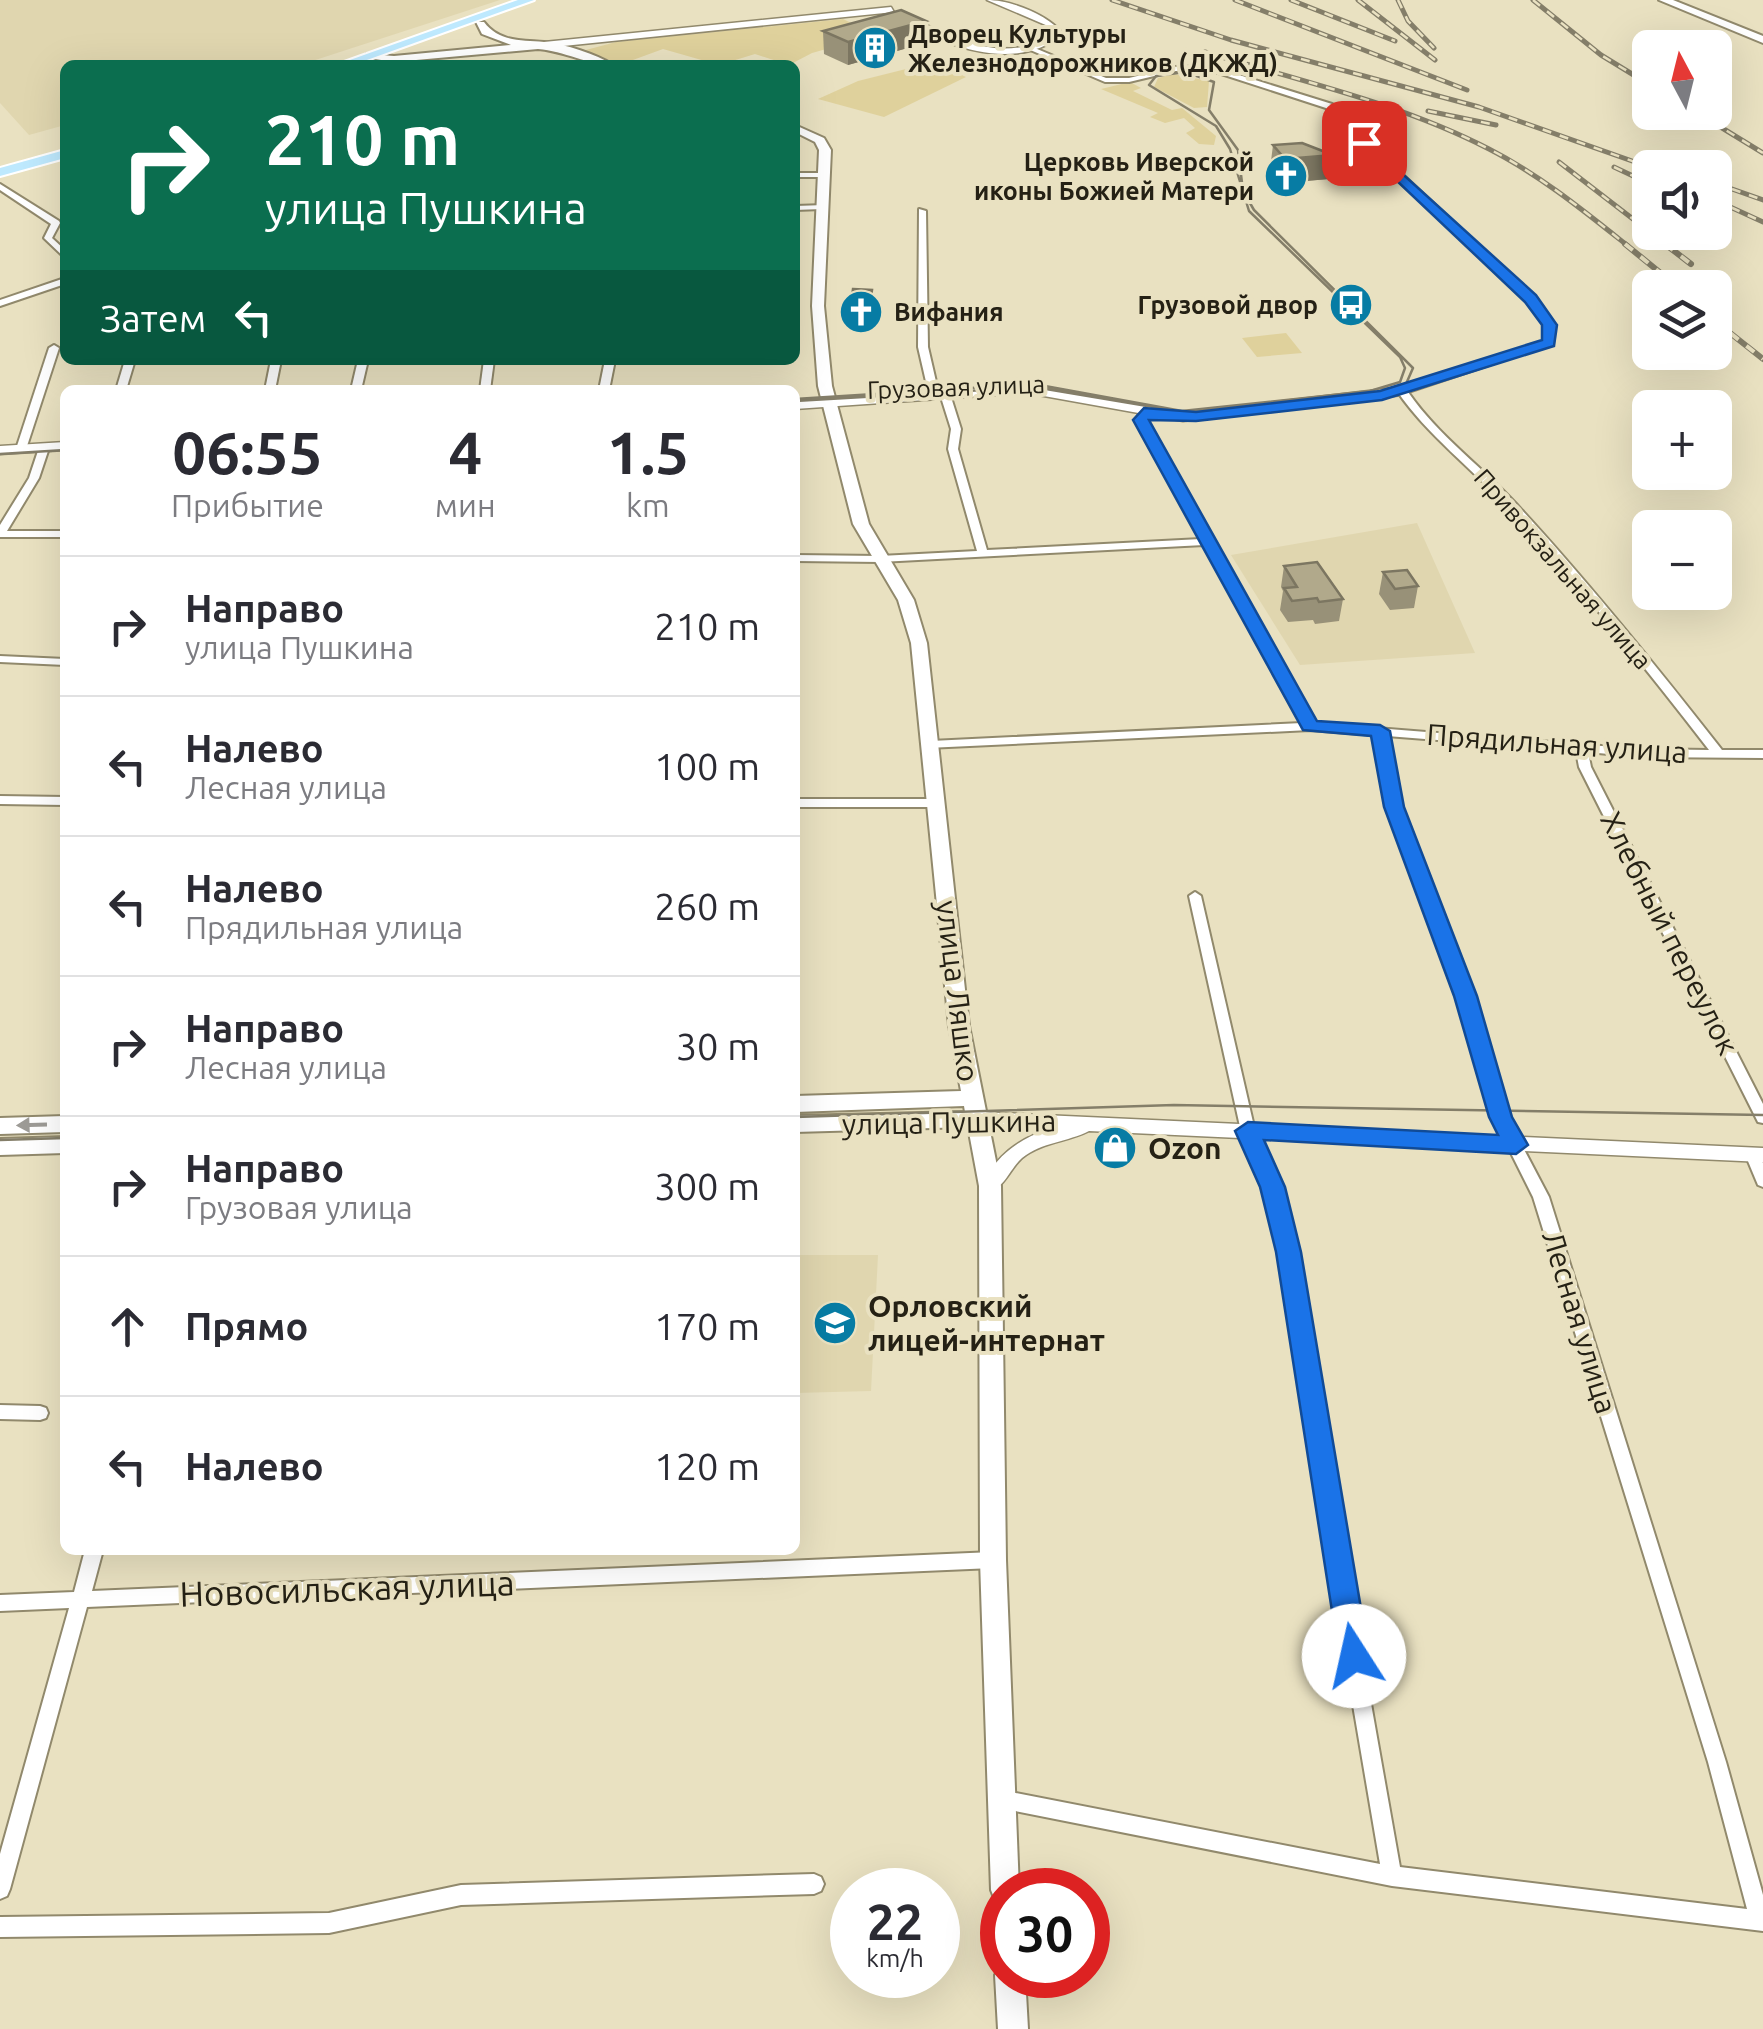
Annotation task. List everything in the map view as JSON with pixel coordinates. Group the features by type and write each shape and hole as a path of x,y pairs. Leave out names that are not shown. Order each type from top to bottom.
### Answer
{"main road":[{"path":"369,60 529,0"},
{"path":"369,60 545,0"},
{"path":"1664,0 1763,40"},
{"path":"480,24 484,31 501,38 544,45 594,60"},
{"path":"369,60 544,45"},
{"name":"улица Ляшко","path":"800,131 823,144 818,341 828,398 861,524 906,600 914,621 974,1108 990,1186 994,1560 1004,1868"},
{"path":"0,169 60,153"},
{"name":"улица Пушкина","path":"800,1104 974,1108"},
{"name":"улица Пушкина","path":"800,1124 974,1108"},
{"path":"0,1126 60,1124"},
{"path":"0,1147 60,1145"},
{"path":"1011,1998 1013,2029"}],"street":[{"path":"891,10 899,0"},
{"path":"544,45 891,10 982,50 1030,48 1059,34 1058,29 991,0"},
{"path":"1030,48 1106,80 1129,80 1165,70 1210,68 1336,110 1370,149 1530,298 1549,325 1549,342 1402,391"},
{"path":"800,176 824,176"},
{"path":"0,186 56,223 48,238 60,250"},
{"path":"800,208 822,207"},
{"path":"922,211 922,347 932,386"},
{"path":"0,303 60,283"},
{"path":"20,449 54,348"},
{"name":"Грузовая улица","path":"800,404 932,386 1046,382 1182,408 1376,386 1402,391"},
{"name":"Грузовая улица","path":"800,396 1037,390 1144,412 1196,416 1402,391"},
{"name":"Привокзальная улица","path":"1402,391 1418,416 1483,475 1573,574 1718,753"},
{"path":"945,394 956,429 953,449 983,554"},
{"path":"1144,412 1142,424 1310,726"},
{"path":"0,460 60,447"},
{"path":"0,450 60,455"},
{"path":"0,533 34,478 42,452"},
{"path":"0,533 60,532"},
{"path":"800,558 880,559 1207,542"},
{"path":"0,660 60,662"},
{"name":"Прядильная улица","path":"931,745 1310,726 1665,754 1763,754"},
{"name":"Лесная улица","path":"1380,731 1394,807 1466,996 1500,1117 1541,1197 1762,1921"},
{"name":"Хлебный переулок","path":"1582,746 1585,767 1763,1118"},
{"path":"0,800 60,800"},
{"path":"800,803 936,803"},
{"path":"1195,896 1248,1131 1272,1187 1288,1252 1309,1399 1392,1876"},
{"name":"улица Пушкина","path":"974,1108 1248,1131 1758,1154"},
{"path":"990,1186 1002,1161 1036,1138 1108,1122"},
{"path":"1758,1154 1763,1182"},
{"path":"0,1412 40,1413"},
{"path":"0,1889 92,1555"},
{"name":"Новосильская улица","path":"0,1604 994,1560"},
{"path":"999,1799 1392,1876 1762,1921"},
{"path":"0,1928 330,1923 461,1895 814,1884"}],"shaded area":[{"path":"0,0 500,0 315,60 60,60 60,126 29,135 0,103"},
{"path":"843,19 876,35 799,60 774,60 755,54 735,60 702,60 663,49 633,60 610,60 582,51 616,42"},
{"path":"934,62 966,77 884,117 818,99 858,81"},
{"path":"1174,74 1209,81 1207,107 1194,108 1154,87 1158,78"},
{"path":"1130,82 1141,88 1133,91 1172,110 1182,108 1216,136 1214,145 1199,144 1186,133 1195,128 1184,118 1165,123 1150,117 1158,113 1101,89"},
{"path":"1286,333 1302,353 1257,357 1242,338"},
{"path":"1417,523 1475,653 1300,665 1231,555"},
{"name":"Орловский лицей-интернат","path":"800,1255 878,1255 871,1391 800,1393"}],"building":[{"path":"901,10 926,21 848,42 823,31"},
{"path":"1302,143 1333,155 1285,159 1273,145"},
{"path":"853,289 872,290 870,305 851,304"},
{"path":"1317,562 1343,599 1292,601 1284,588 1297,587 1284,566"},
{"path":"1407,570 1418,586 1395,589 1383,572"}],"tram line":[{"path":"800,399 1034,384 1182,411 1370,391 1400,382 1405,368 1400,357 1249,211 1230,149 1216,126 1149,85 1156,76 1185,72 1214,82 1209,110 1238,150 1243,191 1254,210 1413,368 1406,384 1384,392 1195,414 1034,387 800,401"},
{"path":"0,454 60,450"},
{"path":"800,1117 1174,1105 1763,1115"},
{"path":"0,1140 60,1138"}],"railway":[{"path":"1112,0 1231,40 1479,107 1632,161"},
{"path":"1235,0 1467,90"},
{"path":"1291,0 1395,41"},
{"path":"1358,0 1435,60"},
{"path":"1398,0 1408,21 1434,48"},
{"path":"1533,0 1601,55 1632,74"},
{"path":"1205,52 1349,94 1455,133 1526,170 1628,246"},
{"path":"1428,111 1496,125"},
{"path":"1725,130 1763,153"},
{"path":"1559,162 1632,218"},
{"path":"1614,167 1632,176"},
{"path":"1732,189 1763,200"},
{"path":"1732,208 1763,222"},
{"path":"1625,244 1657,270"},
{"path":"1673,250 1691,264"},
{"path":"1732,334 1763,359"}],"place":[{"name":"Дворец Культуры Железнодорожников (ДКЖД)","path":"875,48"},
{"name":"Церковь Иверской иконы Божией Матери","path":"1286,176"},
{"name":"Грузовой двор","path":"1351,305"},
{"name":"Вифания","path":"861,312"},
{"name":"Ozon","path":"1115,1148"},
{"name":"Орловский лицей-интернат","path":"835,1323"}],"route":[{"path":"1354,1656 1288,1252 1272,1187 1248,1131 1516,1145 1500,1117 1466,996 1394,807 1380,731 1310,726 1141,420 1144,412 1196,416 1382,395 1549,342 1549,325 1530,298 1364,143"}]}
